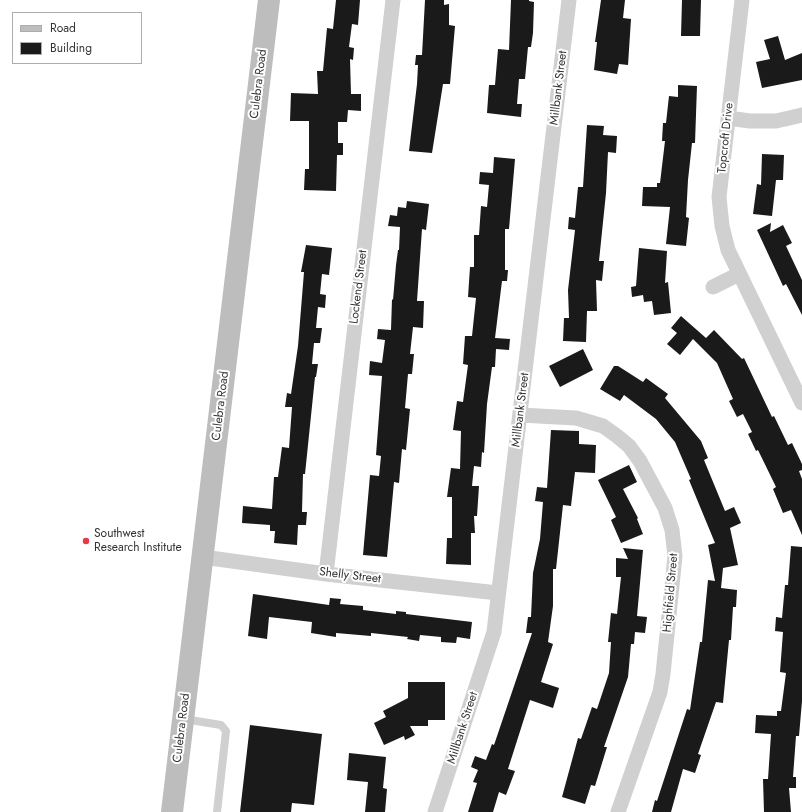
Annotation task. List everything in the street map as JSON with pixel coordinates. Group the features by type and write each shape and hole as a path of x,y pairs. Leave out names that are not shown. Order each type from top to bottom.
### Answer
{"main road":[{"name":"Culebra Road","path":"172,812 269,0"}],"street":[{"name":"Lockend Street","path":"326,574 393,0"},
{"name":"Millbank Street","path":"435,812 491,643 520,415 569,0"},
{"name":"Topcroft Drive","path":"742,0 719,197 722,226 728,250 802,404"},
{"path":"728,118 750,121 776,121 802,115"},
{"path":"713,287 739,274"},
{"name":"Highfield Street","path":"520,415 576,418 603,426 617,436 629,446 640,461 665,508 672,530 675,556 660,692 618,812"},
{"name":"Shelly Street","path":"203,557 326,574 498,593"}],"lane":[{"path":"183,719 221,725 226,731 217,812"}],"building":[{"path":"336,0 360,0 358,25 352,24 349,47 354,48 353,60 350,59 351,94 361,94 361,111 348,110 347,122 338,122 338,143 343,143 343,155 337,155 336,191 304,190 305,169 309,169 309,121 290,121 291,93 318,94 317,71 323,71 327,28 333,29"},
{"path":"425,0 444,0 444,5 449,4 449,25 455,26 450,84 443,84 432,153 409,151 417,84 418,65 415,65 416,55 422,55"},
{"path":"511,0 529,0 534,2 533,33 531,47 528,47 525,79 519,79 517,104 522,104 521,117 487,113 489,85 495,85 498,49 509,50"},
{"path":"601,0 625,0 623,18 631,19 628,65 619,64 617,74 594,70 597,42 595,42"},
{"path":"682,0 701,0 700,36 681,36"},
{"path":"778,36 785,60 802,53 802,80 762,88 756,62 770,59 764,40"},
{"path":"678,85 697,86 695,143 692,143 688,180 686,217 689,218 686,246 666,244 670,207 642,206 643,187 657,187 657,183 660,183 665,141 662,141 663,123 666,123 669,96 678,97"},
{"path":"587,125 604,126 603,135 617,136 616,153 608,152 606,193 599,261 604,261 602,281 596,280 597,311 587,311 586,342 563,341 564,318 569,318 568,290 575,230 568,229 569,217 575,218 578,187 583,187"},
{"path":"762,154 784,155 783,180 776,180 772,216 753,214 757,184 761,185"},
{"path":"494,157 515,159 509,229 505,229 505,270 508,270 507,281 502,281 495,338 510,339 509,350 496,349 495,367 492,367 487,404 484,453 482,452 481,467 474,466 472,486 479,486 477,516 474,516 475,533 471,533 471,565 446,564 447,538 452,538 452,497 447,497 451,468 460,469 461,431 453,430 457,401 463,402 468,365 463,364 465,336 472,336 476,298 468,297 470,267 474,267 474,235 479,235 481,206 487,207 489,185 479,184 480,172 493,173"},
{"path":"407,201 429,204 426,230 422,229 417,301 424,301 423,328 413,327 410,354 414,354 412,374 408,374 405,408 410,409 406,450 402,449 399,483 394,482 387,557 363,555 370,475 379,476 381,456 376,455 382,376 369,375 370,361 382,363 385,340 377,339 378,329 391,330 392,299 393,300 399,250 400,227 388,226 390,215 397,216 398,207 406,208"},
{"path":"771,223 770,232 783,225 792,243 786,246 802,280 802,315 786,284 783,286 757,230"},
{"path":"306,245 332,248 329,275 322,274 320,294 326,295 325,308 318,307 316,328 322,328 320,343 314,343 312,364 318,364 315,377 305,474 303,474 302,512 307,512 306,525 298,525 297,545 274,543 275,531 270,531 270,525 242,523 243,506 272,509 274,477 278,477 282,447 289,448 292,407 285,407 287,393 291,394 298,346 304,272 301,272"},
{"path":"639,248 667,251 665,283 668,282 671,313 654,315 652,301 644,302 643,295 632,297 631,287 636,286"},
{"path":"681,316 706,338 714,330 742,359 744,358 772,417 774,416 788,445 792,443 802,464 802,470 799,471 802,479 802,535 791,510 783,513 773,489 776,487 758,450 756,451 748,434 752,432 743,414 737,417 729,401 733,399 717,363 693,339 680,355 667,344 677,333 671,328"},
{"path":"583,349 593,370 560,387 549,366"},
{"path":"614,366 618,366 643,382 646,378 668,394 665,398 701,441 708,458 704,460 725,511 734,507 741,523 730,528 738,565 723,568 721,588 737,590 736,607 733,607 731,640 729,640 723,703 716,702 698,754 701,755 695,773 683,769 671,812 652,812 687,709 690,710 700,642 702,642 708,580 715,581 708,545 715,543 689,480 691,479 675,442 656,419 624,395 620,401 600,389"},
{"path":"551,430 579,431 579,444 596,445 595,473 575,472 571,506 563,505 556,569 553,569 553,606 548,642 553,644 541,682 559,688 553,708 530,700 508,769 515,771 506,795 499,792 493,812 468,812 477,783 473,782 478,770 471,767 475,756 486,760 492,744 494,745 532,633 526,633 528,617 531,617 533,573 540,539 543,502 535,501 537,487 547,488"},
{"path":"629,465 637,482 623,489 638,518 637,519 643,534 621,543 611,520 616,517 598,480"},
{"path":"791,546 802,547 802,701 799,736 796,736 793,777 796,777 796,788 789,788 791,812 764,812 763,779 768,779 771,734 755,733 756,715 777,716 777,711 781,711 786,673 780,672 783,632 775,631 776,617 782,618 785,585 788,585"},
{"path":"623,548 643,550 637,616 647,617 645,633 635,632 634,644 631,644 628,677 604,747 607,747 595,786 591,785 585,804 562,797 578,738 581,739 592,707 597,709 609,673 611,642 608,642 611,613 617,614 621,577 616,577 616,558 628,559"},
{"path":"253,594 329,605 330,598 341,599 340,604 363,606 363,610 396,614 396,611 406,612 406,614 472,622 470,639 457,637 456,643 441,642 441,637 420,635 419,641 407,639 408,637 371,633 371,636 336,633 336,637 311,633 312,622 269,617 267,639 248,636"},
{"path":"408,682 445,682 445,720 428,720 428,726 410,726 415,735 405,740 404,736 384,745 374,723 386,717 383,711 408,698"},
{"path":"250,725 322,734 314,805 292,803 291,812 240,812"},
{"path":"349,753 386,757 383,788 387,789 385,812 365,812 368,782 347,780"}],"place":[{"name":"Southwest Research Institute","path":"86,541"}]}
